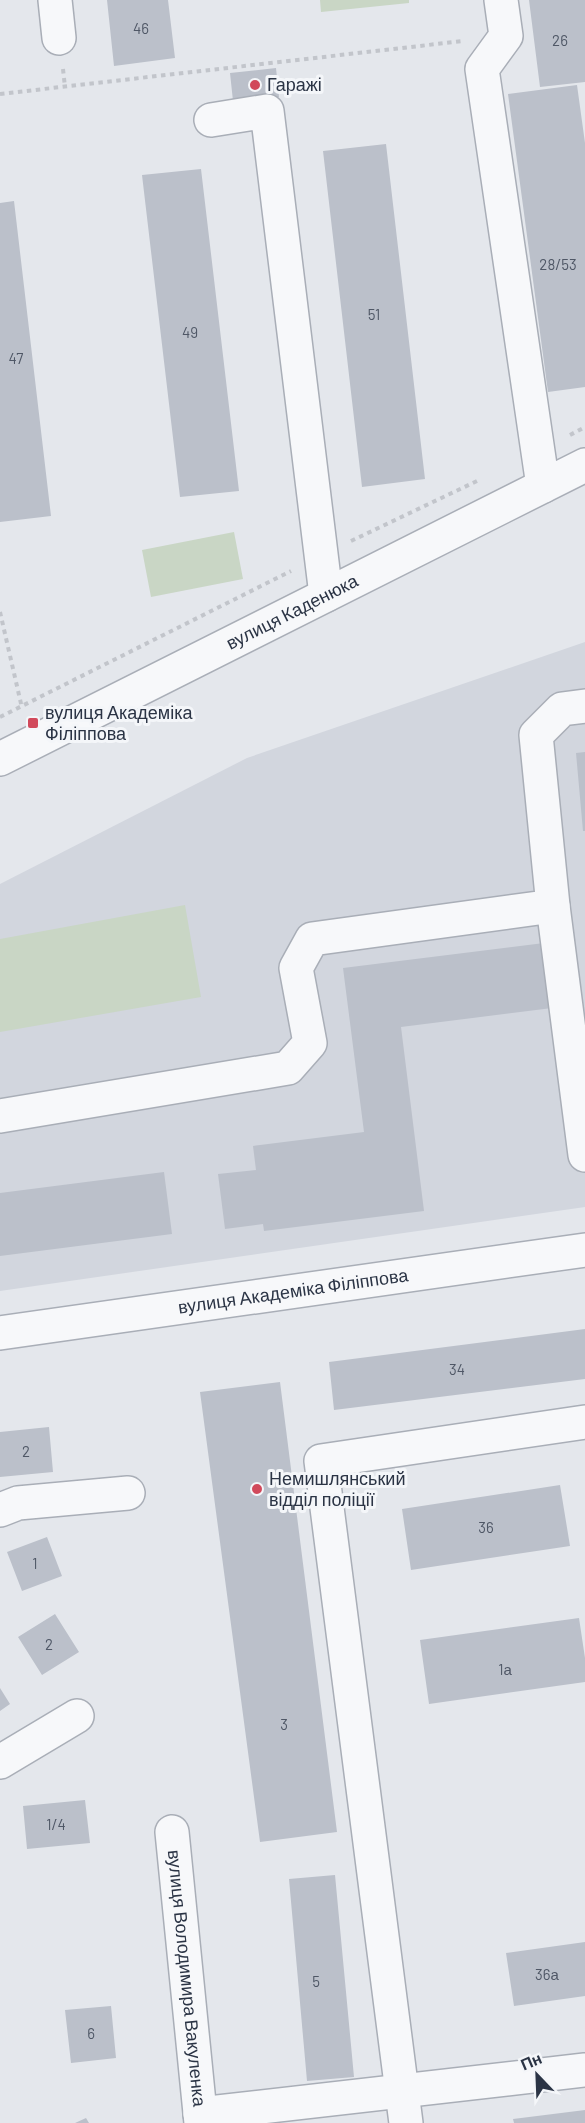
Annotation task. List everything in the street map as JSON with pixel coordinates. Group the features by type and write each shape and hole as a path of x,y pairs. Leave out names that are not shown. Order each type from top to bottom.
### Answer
{"street":[{"path":"55,0 59,38"},
{"path":"501,0 506,36 482,69 543,486"},
{"path":"211,120 267,111 326,595"},
{"name":"вулиця Каденюка","path":"0,759 585,465"},
{"path":"585,706 562,709 536,735 553,906 585,1155"},
{"path":"0,1116 288,1068 310,1043 296,968 312,939 553,906"},
{"name":"вулиця Академіка Філіппова","path":"0,1333 585,1250"},
{"path":"405,2108 321,1461 585,1422"},
{"path":"0,1510 18,1503 128,1493"},
{"path":"0,1762 77,1716"},
{"name":"вулиця Володимира Вакуленка","path":"172,1832 201,2118"},
{"path":"201,2118 405,2108 585,2070"}],"path":[{"path":"0,94 506,36"},
{"path":"0,612 22,711"}],"shaded area":[{"path":"585,642 585,1207 0,1291 0,884 247,758"}],"green space":[{"path":"320,0 409,0 409,3 321,12"},
{"path":"234,532 243,579 151,597 142,550"},
{"path":"185,905 201,997 0,1032 0,939"}],"building":[{"path":"107,0 168,0 175,58 114,66"},
{"path":"529,0 585,0 585,82 540,87"},
{"name":"Гаражі","path":"276,68 279,97 233,101 230,73"},
{"path":"577,85 585,143 585,387 548,392 508,94"},
{"path":"386,144 425,479 362,487 323,151"},
{"path":"201,169 239,491 180,497 142,175"},
{"path":"14,201 51,516 0,522 0,203"},
{"path":"585,752 585,831 583,831 576,753"},
{"path":"544,943 552,1008 401,1027 424,1211 264,1231 263,1224 225,1229 218,1174 256,1170 253,1146 364,1132 343,968"},
{"path":"164,1172 172,1234 0,1256 0,1193"},
{"path":"585,1329 585,1379 334,1410 329,1362"},
{"path":"280,1382 337,1832 260,1842 200,1392"},
{"path":"49,1427 53,1472 0,1477 0,1432"},
{"path":"560,1485 570,1546 411,1570 402,1509"},
{"path":"47,1537 62,1576 22,1591 7,1552"},
{"path":"55,1614 79,1652 42,1675 18,1637"},
{"path":"579,1618 585,1658 585,1682 429,1704 420,1640"},
{"path":"0,1688 10,1704 0,1711"},
{"path":"85,1800 90,1843 27,1849 23,1806"},
{"path":"335,1875 354,2077 307,2081 289,1879"},
{"path":"585,1942 585,1996 514,2006 506,1953"},
{"path":"111,2006 116,2058 71,2063 65,2010"},
{"path":"585,2110 585,2123 514,2123 513,2119"},
{"path":"86,2118 89,2123 75,2123"}],"place":[{"name":"Гаражі","path":"255,85"},
{"name":"вулиця Академіка Філіппова","path":"33,723"},
{"name":"Немишлянський відділ поліції","path":"257,1489"}]}
